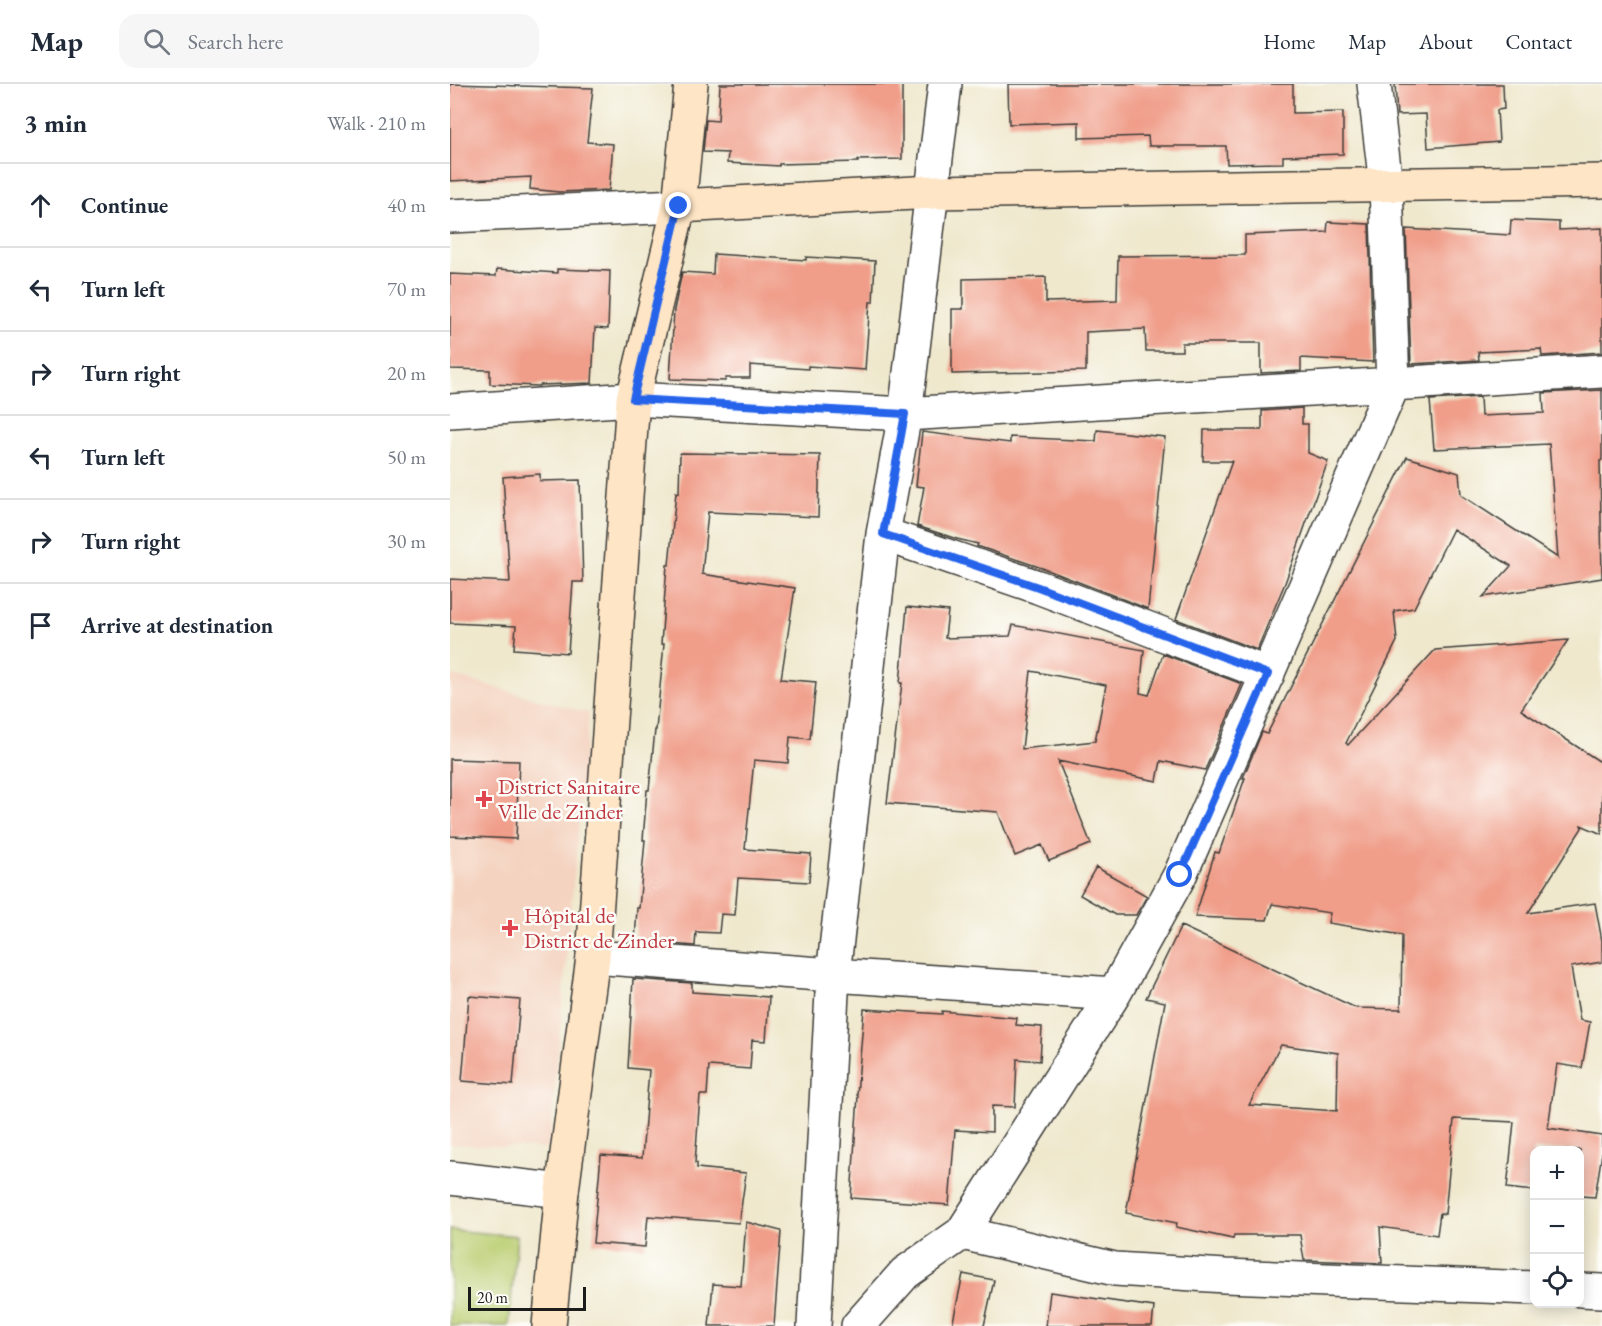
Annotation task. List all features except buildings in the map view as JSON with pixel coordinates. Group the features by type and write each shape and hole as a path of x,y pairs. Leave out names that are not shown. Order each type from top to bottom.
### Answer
{"street":[{"path":"549,1326 562,1191 593,957 633,399 679,206 691,84"},
{"path":"814,1326 833,975 883,534 905,414 945,84"},
{"path":"858,1326 905,1273 962,1233 1114,994 1180,875 1393,385 1386,185 1374,84"},
{"path":"450,216 933,192 1602,182"},
{"path":"450,411 633,399 905,414 1602,371"},
{"path":"883,534 1038,587 1268,674"},
{"path":"593,957 1114,994"},
{"path":"450,1178 562,1191"},
{"path":"962,1233 1115,1269 1225,1276 1530,1288"},
{"path":"1584,1290 1602,1291"}],"shaded area":[{"name":"Hôpital de District de Zinder","path":"450,675 589,713 549,1149 450,1144"}],"green space":[{"path":"450,1230 517,1236 509,1326 450,1326"}],"place":[{"name":"District Sanitaire Ville de Zinder","path":"484,799"},
{"name":"Hôpital de District de Zinder","path":"510,928"}],"route":[{"path":"679,206 633,399 905,414 883,534 1038,587 1268,674 1180,875"}]}
